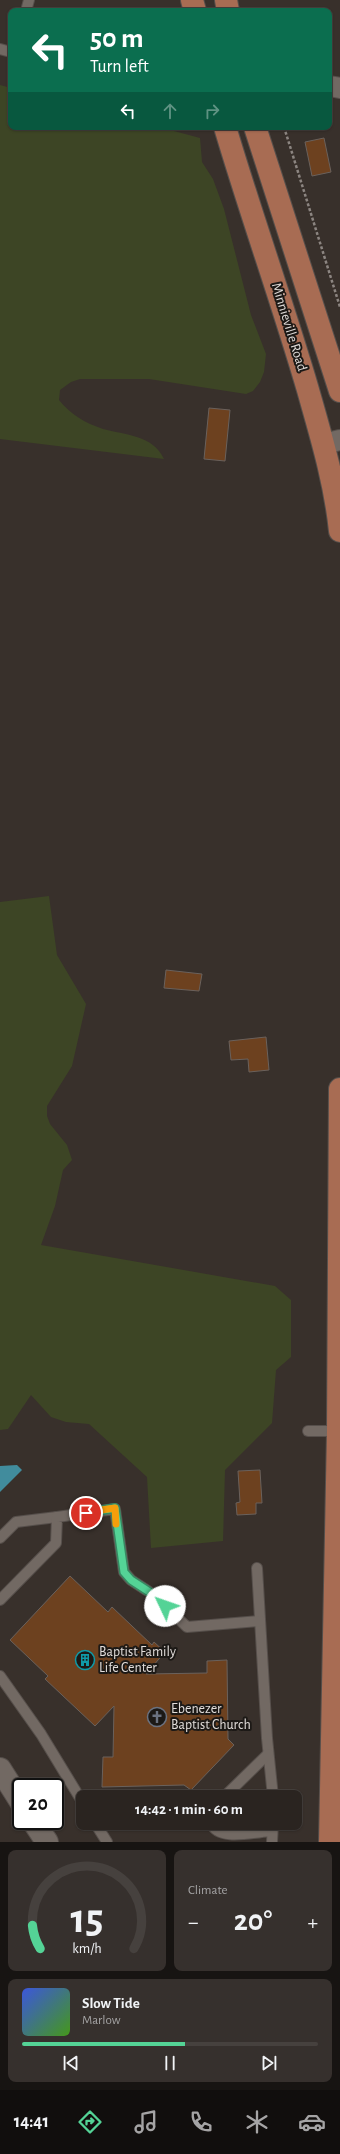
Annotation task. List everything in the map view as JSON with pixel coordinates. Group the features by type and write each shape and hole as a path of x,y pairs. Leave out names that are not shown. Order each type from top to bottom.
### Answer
{"main road":[{"name":"Minnieville Road","path":"226,130 280,295 332,442 332,479 340,531"},
{"name":"Minnieville Road","path":"257,130 340,390"},
{"path":"330,1842 338,1431 340,1089"},
{"path":"0,1769 12,1788"},
{"path":"39,1830 47,1842"}],"lane":[{"path":"308,1431 338,1431"},
{"path":"0,1538 16,1522 115,1508 124,1572 131,1580 154,1595 186,1627 260,1621"},
{"path":"0,1600 56,1544 57,1517"},
{"path":"257,1568 268,1754 272,1790"},
{"path":"0,1676 41,1734 76,1792"},
{"path":"231,1790 268,1754"},
{"path":"99,1830 107,1842"},
{"path":"216,1830 231,1838 266,1830"},
{"path":"272,1842 273,1830"}],"path":[{"path":"285,130 340,307"}],"green space":[{"path":"0,85 8,87 8,130 170,130 200,138 202,162 213,179 224,209 251,315 266,354 264,372 260,382 253,391 246,394 149,379 80,379 71,382 60,390 59,400 78,418 103,429 138,437 153,445 164,459 0,439"},
{"path":"49,896 57,955 86,1004 72,1066 47,1106 47,1116 50,1124 67,1145 72,1160 63,1170 55,1206 41,1245 275,1286 291,1300 291,1357 276,1370 272,1423 225,1470 223,1541 151,1548 147,1477 89,1424 66,1422 51,1417 31,1395 8,1429 0,1430 0,902"}],"water":[{"path":"17,1465 22,1470 0,1492 0,1466"}],"building":[{"path":"324,138 331,172 312,176 305,142"},
{"path":"209,408 230,410 225,461 204,459"},
{"path":"166,970 202,974 199,991 164,988"},
{"path":"266,1037 269,1070 249,1072 248,1059 231,1060 229,1041"},
{"path":"260,1470 262,1503 256,1503 256,1514 237,1515 236,1503 240,1502 238,1471"},
{"path":"70,1576 108,1612 112,1607 152,1645 154,1642 165,1652 146,1674 207,1673 207,1661 227,1660 228,1739 234,1745 191,1790 184,1785 102,1787 103,1757 113,1757 114,1706 95,1726 45,1679 48,1676 10,1640"}],"slow traffic":[{"path":"101,1510 115,1508 116,1524"}],"place":[{"name":"Baptist Family Life Center","path":"85,1660"},
{"name":"Ebenezer Baptist Church","path":"157,1717"}],"route":[{"path":"86,1513 115,1508 121,1561 126,1576 154,1595 165,1606"}]}
